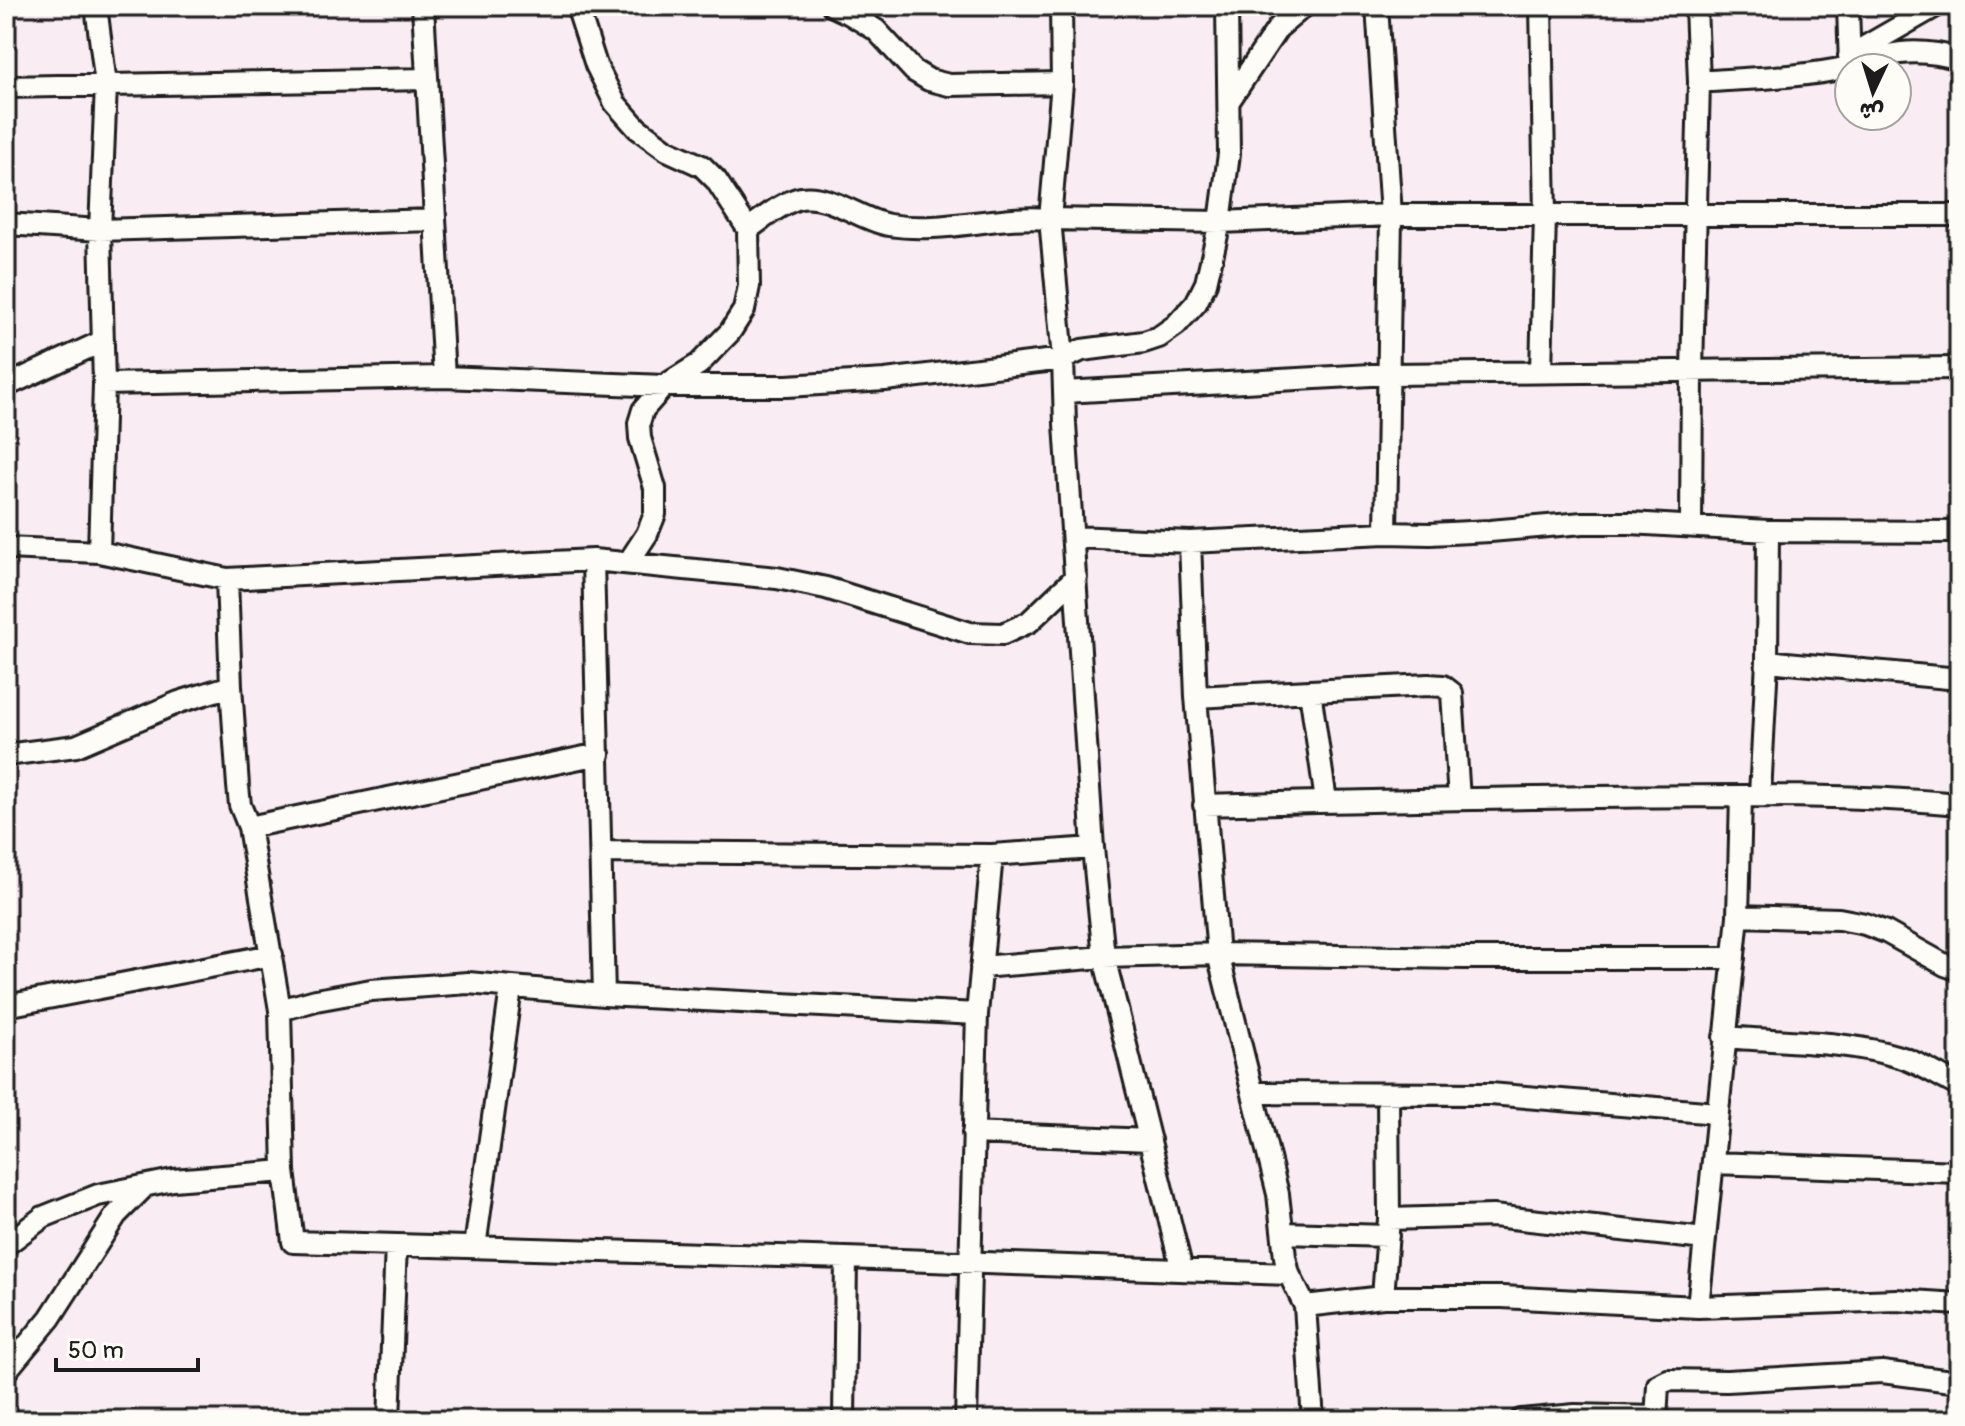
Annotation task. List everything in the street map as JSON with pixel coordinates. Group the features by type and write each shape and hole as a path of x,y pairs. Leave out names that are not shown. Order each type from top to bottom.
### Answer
{"street":[{"path":"96,6 106,85 100,230 104,384 99,552"},
{"path":"423,6 444,377"},
{"path":"577,6 596,65 615,103 637,128 667,150 702,166 716,180 748,229 749,286 744,310 730,332 699,364 664,386 643,410 639,423 640,438 655,488 655,514 647,534 628,563"},
{"path":"833,6 876,30 914,71 929,80 949,85 1062,83"},
{"path":"1061,6 1062,83 1050,219 1063,359 1093,848 1104,957 1182,1270"},
{"path":"104,384 444,377 664,386 787,386 885,380 1063,359 1082,350 1144,342 1159,337 1176,325 1196,303 1206,283 1220,222 1229,154 1227,6"},
{"path":"1229,101 1278,28 1304,6"},
{"path":"1377,6 1391,215 1386,533"},
{"path":"1541,6 1545,215 1541,372"},
{"path":"1691,526 1699,82 1696,6"},
{"path":"1848,6 1849,52"},
{"path":"1863,52 1936,6"},
{"path":"1913,52 1959,59"},
{"path":"1699,82 1793,75 1833,65"},
{"path":"6,87 427,79"},
{"path":"748,229 801,198 819,198 884,224 913,228 1032,218 1220,222 1391,215 1959,215"},
{"path":"6,224 100,230 434,220"},
{"path":"6,386 103,341"},
{"path":"1064,392 1389,374 1959,368"},
{"path":"1074,537 1190,542 1475,532 1583,523 1768,531 1959,532"},
{"path":"1698,1307 1724,1037 1767,661 1768,531"},
{"path":"1190,542 1196,697 1218,954 1278,1194 1289,1274 1305,1306 1313,1420"},
{"path":"6,548 99,552 227,579 593,560 628,563 777,578 826,588 970,633 1003,634 1029,622 1076,577"},
{"path":"593,560 604,995"},
{"path":"227,579 240,805 249,827 280,1010 284,1171 293,1242 1289,1274"},
{"path":"1767,661 1959,679"},
{"path":"6,755 76,746 179,702 231,686"},
{"path":"1196,697 1443,686 1452,693 1459,799"},
{"path":"1310,691 1326,801"},
{"path":"249,827 599,754"},
{"path":"1204,805 1750,795 1959,804"},
{"path":"601,852 992,855 1093,848"},
{"path":"966,1420 977,1014 992,855"},
{"path":"1738,916 1839,919 1865,924 1959,970"},
{"path":"981,967 1104,957 1218,954 1734,958"},
{"path":"6,1006 272,955"},
{"path":"280,1010 357,992 468,983 604,995 977,1014"},
{"path":"475,1247 511,988"},
{"path":"1724,1037 1860,1048 1924,1066 1959,1086"},
{"path":"1253,1093 1490,1094 1717,1113"},
{"path":"1383,1297 1388,1228 1388,1094"},
{"path":"973,1133 1150,1140"},
{"path":"1713,1163 1959,1172"},
{"path":"6,1245 43,1217 98,1195 173,1180 284,1171"},
{"path":"6,1371 50,1318 116,1215 145,1186"},
{"path":"1283,1233 1388,1228 1493,1216 1705,1239"},
{"path":"389,1420 396,1245"},
{"path":"844,1420 846,1258"},
{"path":"1305,1306 1383,1297 1502,1297 1698,1307 1896,1300 1959,1304"},
{"path":"1521,1420 1575,1415 1656,1418 1658,1385 1668,1380 1727,1381 1882,1372 1959,1382"}]}
